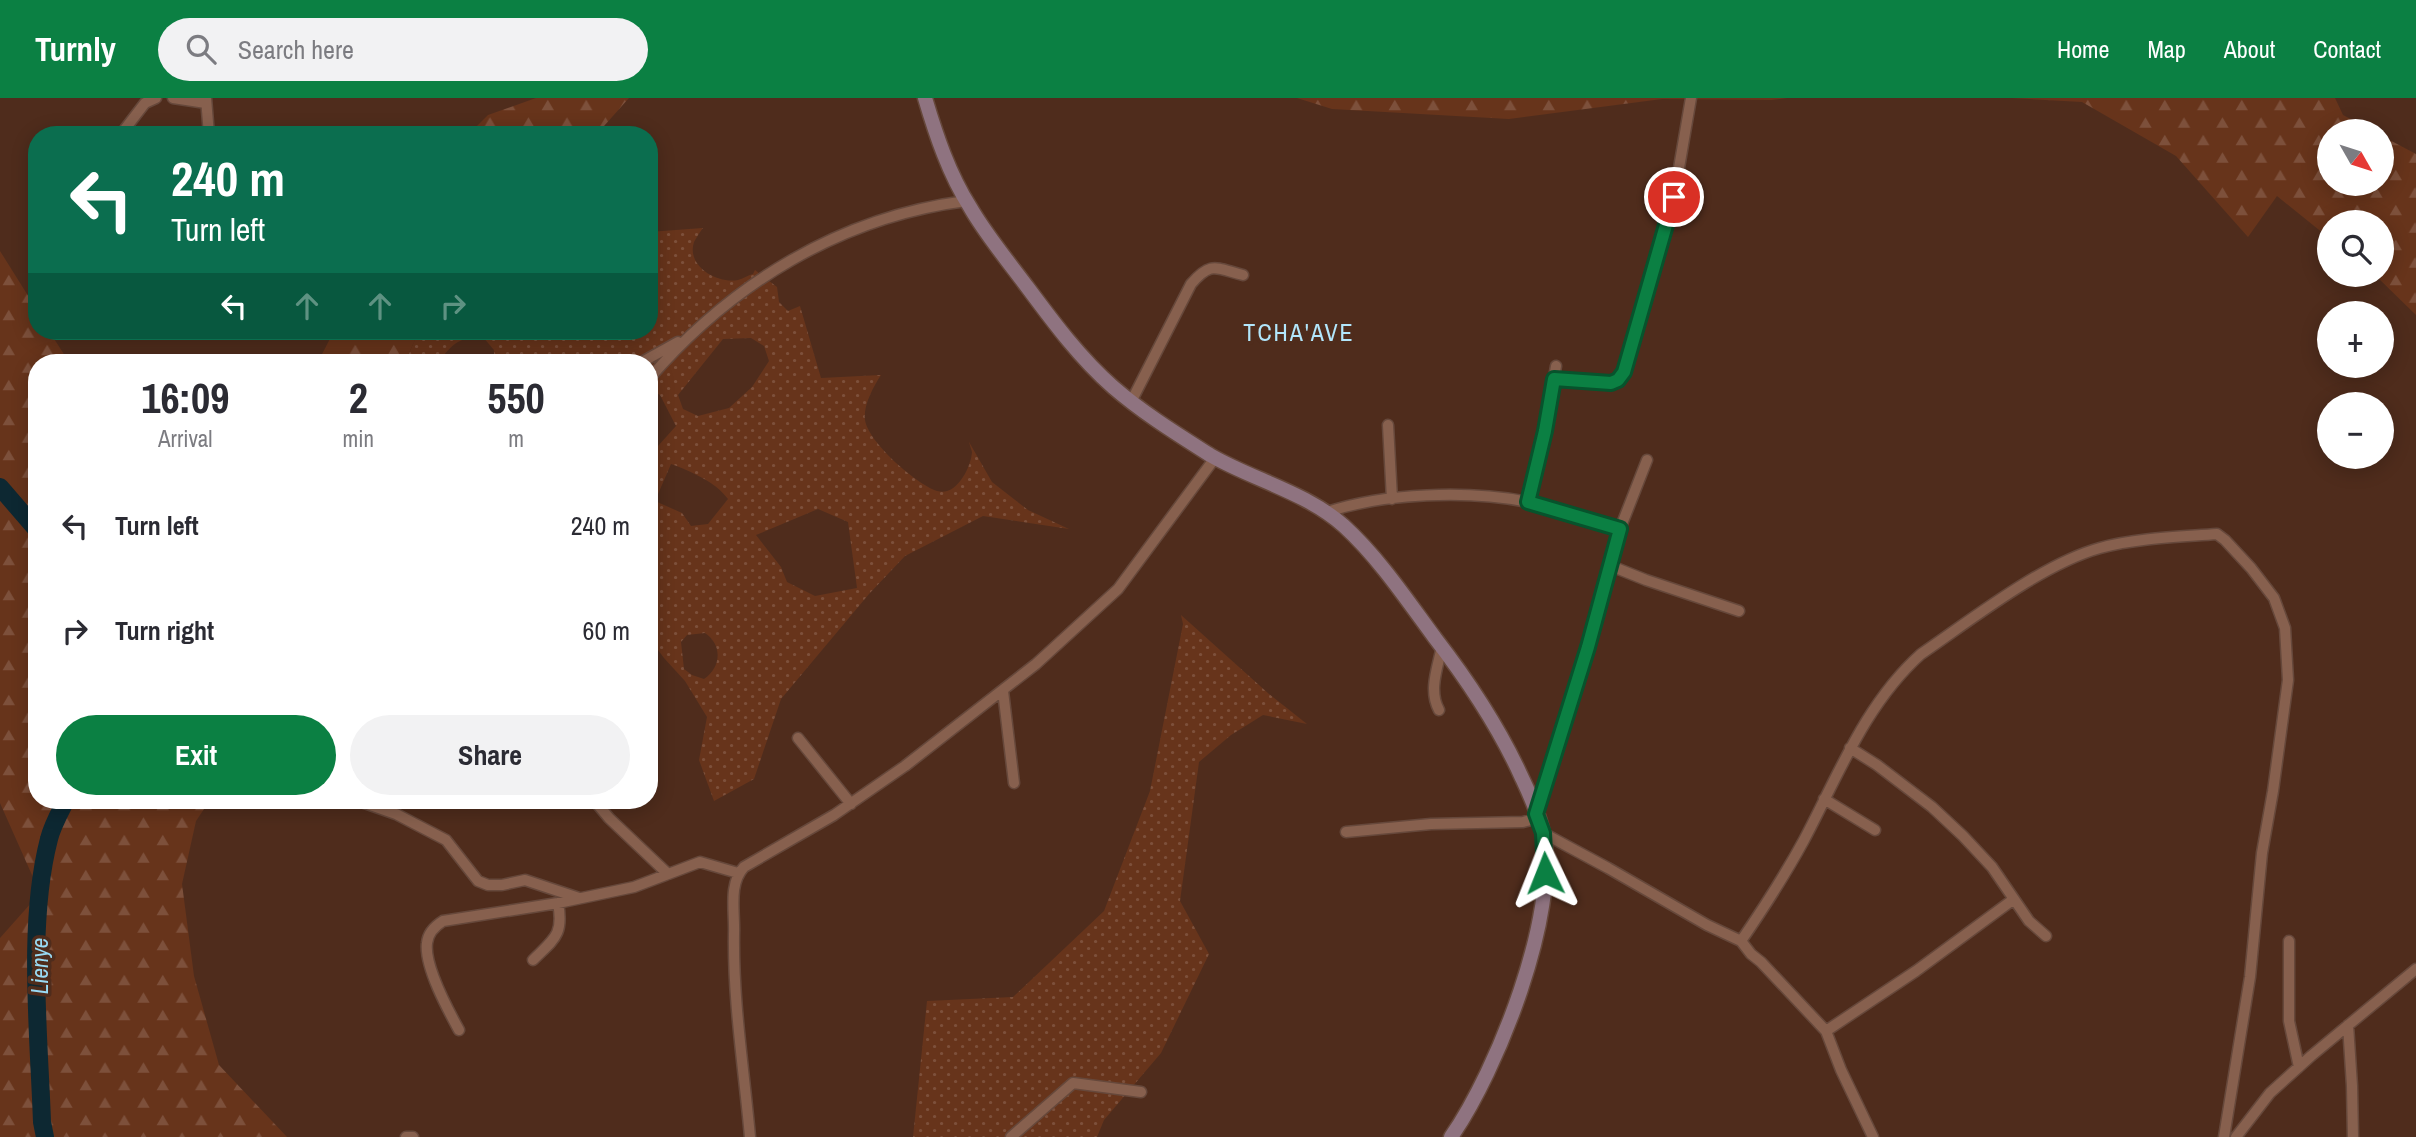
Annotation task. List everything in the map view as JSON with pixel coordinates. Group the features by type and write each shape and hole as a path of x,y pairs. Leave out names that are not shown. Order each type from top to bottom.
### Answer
{"street":[{"path":"127,126 145,103 156,98"},
{"path":"173,98 206,100 208,126"},
{"path":"925,98 945,157 966,201 1070,344 1094,370 1131,402 1215,458 1327,512 1367,549 1477,694 1500,733 1521,776 1543,833 1545,873 1540,913 1520,994 1475,1096 1451,1137"},
{"path":"1554,379 1611,383 1618,380 1624,372 1674,197 1691,98"},
{"path":"656,354 689,335 777,267 820,243 876,222 940,204 966,201"},
{"path":"1131,402 1191,284 1203,271 1212,268 1242,275"},
{"path":"658,369 689,335"},
{"path":"1528,502 1545,431 1556,366"},
{"path":"1388,425 1392,499"},
{"path":"750,1137 733,966 734,890 738,873 851,804 905,766 1036,664 1118,589 1215,458"},
{"path":"1346,832 1431,824 1523,822 1531,820 1536,814 1588,647 1620,529 1647,460"},
{"path":"1327,512 1348,505 1432,495 1528,502 1620,529"},
{"path":"1741,941 1803,842 1850,748 1904,669 1921,654 2048,571 2099,548 2217,534 2251,568 2274,598 2286,628 2288,680 2262,853 2251,963 2224,1137"},
{"path":"1611,566 1739,611"},
{"path":"1439,710 1434,701 1433,690 1442,646"},
{"path":"1003,691 1014,783"},
{"path":"798,738 851,804"},
{"path":"1850,748 1932,807 1963,836 1992,867 2029,921 2046,936"},
{"path":"1824,799 1875,830"},
{"path":"382,809 446,841 478,881 488,885 502,885 525,880 579,898"},
{"path":"602,809 668,874"},
{"path":"1543,833 1707,925 1741,941 1826,1031 1873,1137"},
{"path":"459,1030 439,991 427,951 427,942 435,926 443,921 558,904 634,887 699,862 738,873"},
{"path":"1826,1031 1916,971 2014,899"},
{"path":"533,960 561,928 558,904"},
{"path":"2289,941 2289,1021 2299,1067"},
{"path":"2236,1137 2270,1093 2416,970"},
{"path":"2347,1026 2353,1086 2353,1137"},
{"path":"1011,1137 1073,1083 1140,1092"},
{"path":"406,1137 413,1137"}],"green space":[{"path":"536,98 629,98 604,126 477,126 488,115"},
{"path":"1297,98 1787,98 1662,99 1509,119 1332,109"},
{"path":"2012,98 2335,98 2343,115 2350,119 2317,119 2317,196 2394,196 2394,142 2416,154 2416,315 2387,287 2394,287 2394,210 2317,210 2317,228 2277,196 2248,237 2176,156 2082,102"},
{"path":"703,228 694,242 693,251 699,266 705,272 721,279 738,280 753,274 755,270 777,287 779,302 788,311 800,306 821,378 881,375 867,403 865,420 868,429 894,461 917,480 937,491 944,492 956,486 971,459 969,442 992,482 1028,510 1069,529 983,516 905,556 869,594 781,699 754,779 714,801 699,760 707,717 685,681 658,650 658,502 682,513 691,526 708,524 728,499 710,482 671,464 658,494 658,446 676,426 658,394 658,354 494,354 486,340 658,340 658,231","holes":["751,338 764,346 769,361 752,387 729,408 698,416 683,409 678,395 723,339","818,509 848,522 857,588 815,596 787,582 781,567 756,535","705,633 715,644 718,656 714,669 704,679 684,669 681,642 687,635"]},
{"path":"0,251 28,296 28,340 55,340 64,354 28,354 28,809 204,809 196,821 182,884 194,976 219,1065 287,1137 0,1137 0,938 40,893 0,803"},
{"path":"329,340 415,340 409,354 322,354"},
{"path":"415,340 464,340 445,354 409,354"},
{"path":"1181,615 1269,694 1307,724 1263,715 1231,735 1199,762 1180,901 1209,954 1161,1053 1104,1120 1097,1137 913,1137 927,1001 1013,997 1104,911 1150,791 1183,624"}],"waterway":[{"name":"Lienye","path":"0,487 28,520"},
{"name":"Lienye","path":"45,1137 37,1016 36,943 42,872 49,839 62,809"}],"district":[{"name":"TCHA'AVE","path":"1299,332"}],"route":[{"path":"1545,873 1543,833 1536,814 1588,647 1620,529 1528,502 1554,379 1611,383 1618,380 1624,372 1674,197"}]}
